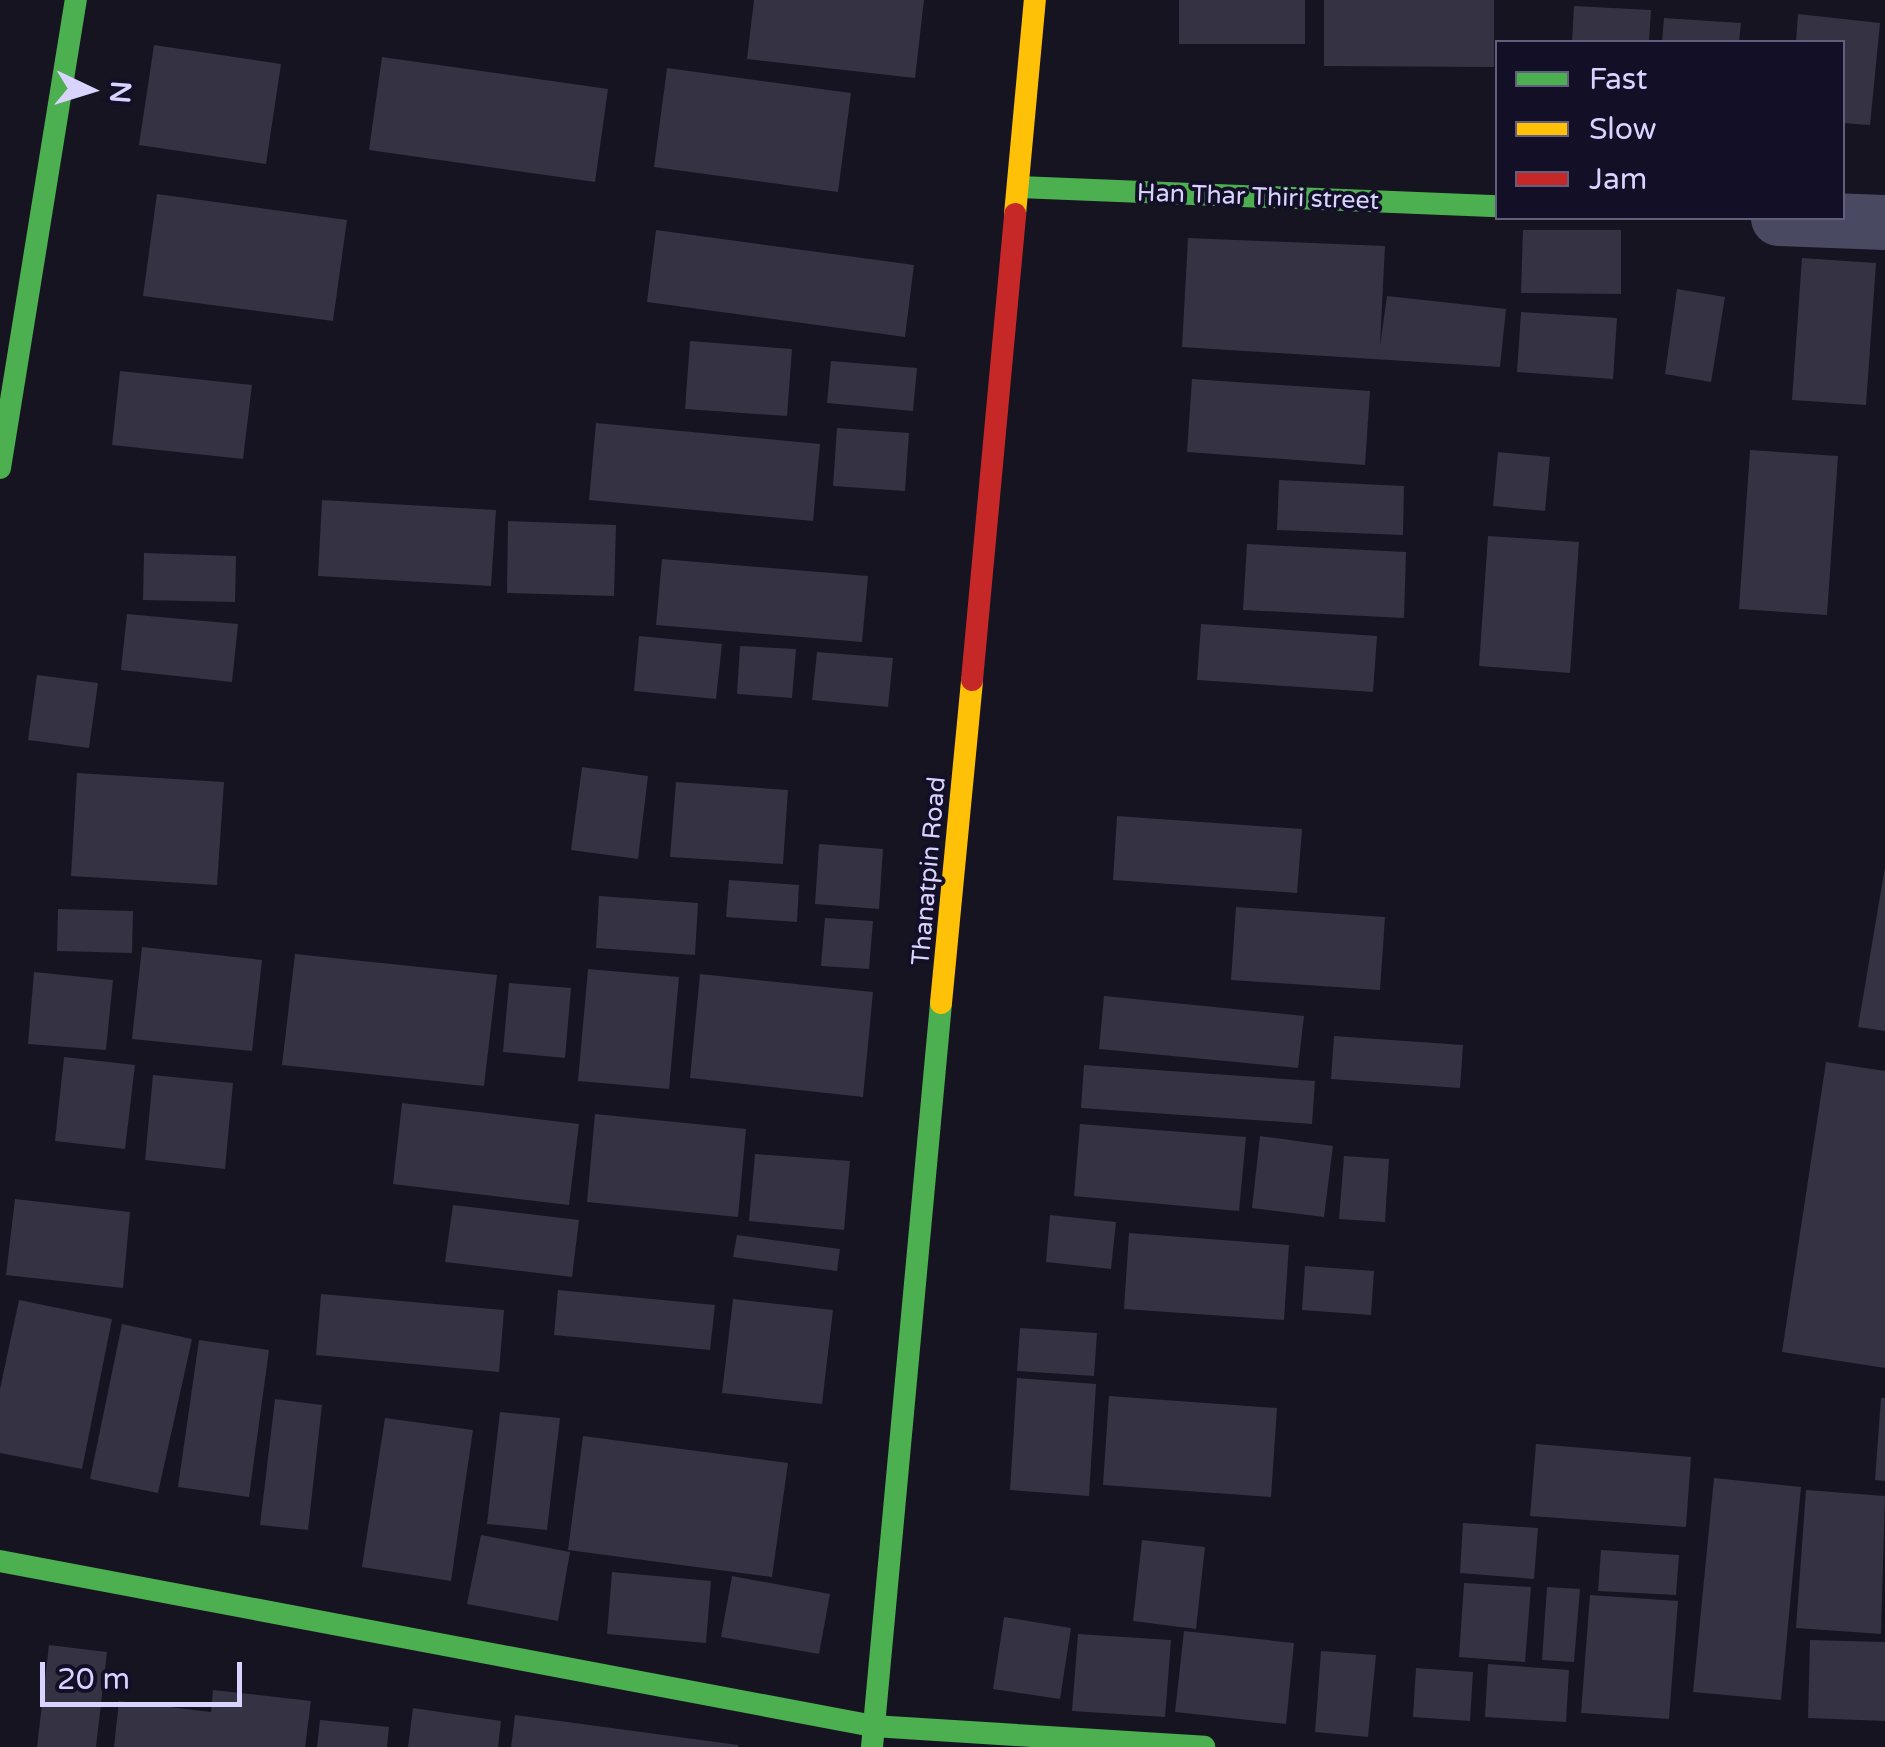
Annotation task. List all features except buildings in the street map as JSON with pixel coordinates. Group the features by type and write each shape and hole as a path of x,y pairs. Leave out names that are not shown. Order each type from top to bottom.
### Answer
{"street":[{"path":"0,468 76,0"},
{"name":"Thanatpin Road","path":"873,1736 1036,0"},
{"name":"Han Thar Thiri street","path":"1019,187 1495,206"},
{"path":"1832,220 1885,222"},
{"path":"0,1561 873,1736 1204,1747"}],"traffic: fast":[{"path":"0,468 76,0"},
{"path":"1019,187 1495,206"},
{"path":"872,1747 941,1003"},
{"path":"0,1561 873,1726 1204,1747"}],"traffic: slow":[{"path":"1015,214 1035,0"},
{"path":"941,1003 972,680"}],"traffic: jam":[{"path":"972,680 1015,214"}]}
